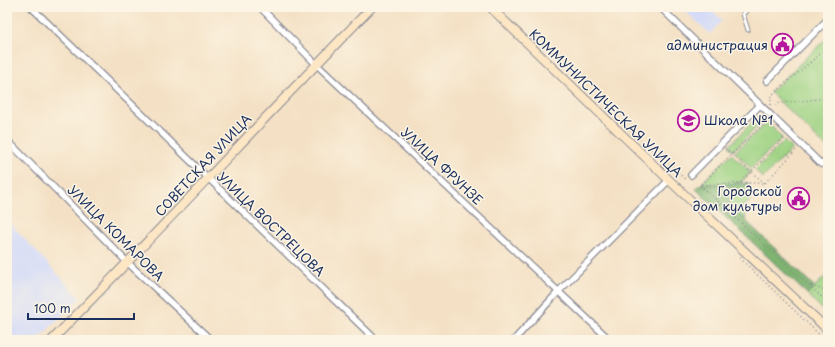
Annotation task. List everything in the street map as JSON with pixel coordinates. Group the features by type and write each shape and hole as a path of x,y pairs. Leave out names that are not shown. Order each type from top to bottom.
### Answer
{"street":[{"name":"УЛИЦА ВОСТРЕЦОВА","path":"31,7 376,340"},
{"name":"УЛИЦА ФРУНЗЕ","path":"260,7 316,64 610,340"},
{"name":"СОВЕТСКАЯ УЛИЦА","path":"52,340 128,263 207,178 372,7"},
{"name":"КОММУНИСТИЧЕСКАЯ УЛИЦА","path":"490,7 669,180 828,330"},
{"path":"660,7 821,164"},
{"path":"767,81 828,19"},
{"path":"688,178 760,105"},
{"name":"УЛИЦА КОМАРОВА","path":"7,140 128,263 211,340"},
{"path":"514,340 559,291 669,180"}],"lane":[{"path":"748,30 744,14 750,7"}],"path":[{"path":"700,185 764,123 769,113 772,95 828,47"},
{"path":"775,105 780,102 828,98"},
{"path":"621,123 688,178"},
{"path":"740,183 789,133"},
{"path":"700,185 765,183 801,145"},
{"path":"731,154 765,183"},
{"path":"700,185 828,303"},
{"path":"809,286 828,291"}],"shaded area":[{"path":"681,7 708,7 722,20 710,34"},
{"path":"7,220 80,298 37,340 7,340"}],"green space":[{"path":"828,37 828,149 770,92"},
{"path":"757,117 762,122 733,151 729,146"},
{"path":"767,122 782,138 751,168 735,152"},
{"path":"784,141 792,149 763,178 755,170"},
{"path":"731,154 751,172 740,183 700,185"},
{"path":"749,183 750,201 744,206 746,221 732,209 729,199"},
{"path":"749,183 729,199 732,209 815,287 807,294 696,189 700,185"},
{"path":"828,274 828,315 807,294"}],"place":[{"name":"администрация","path":"783,45"},
{"name":"Школа №1","path":"689,120"},
{"name":"Городской дом культуры","path":"798,198"}]}
